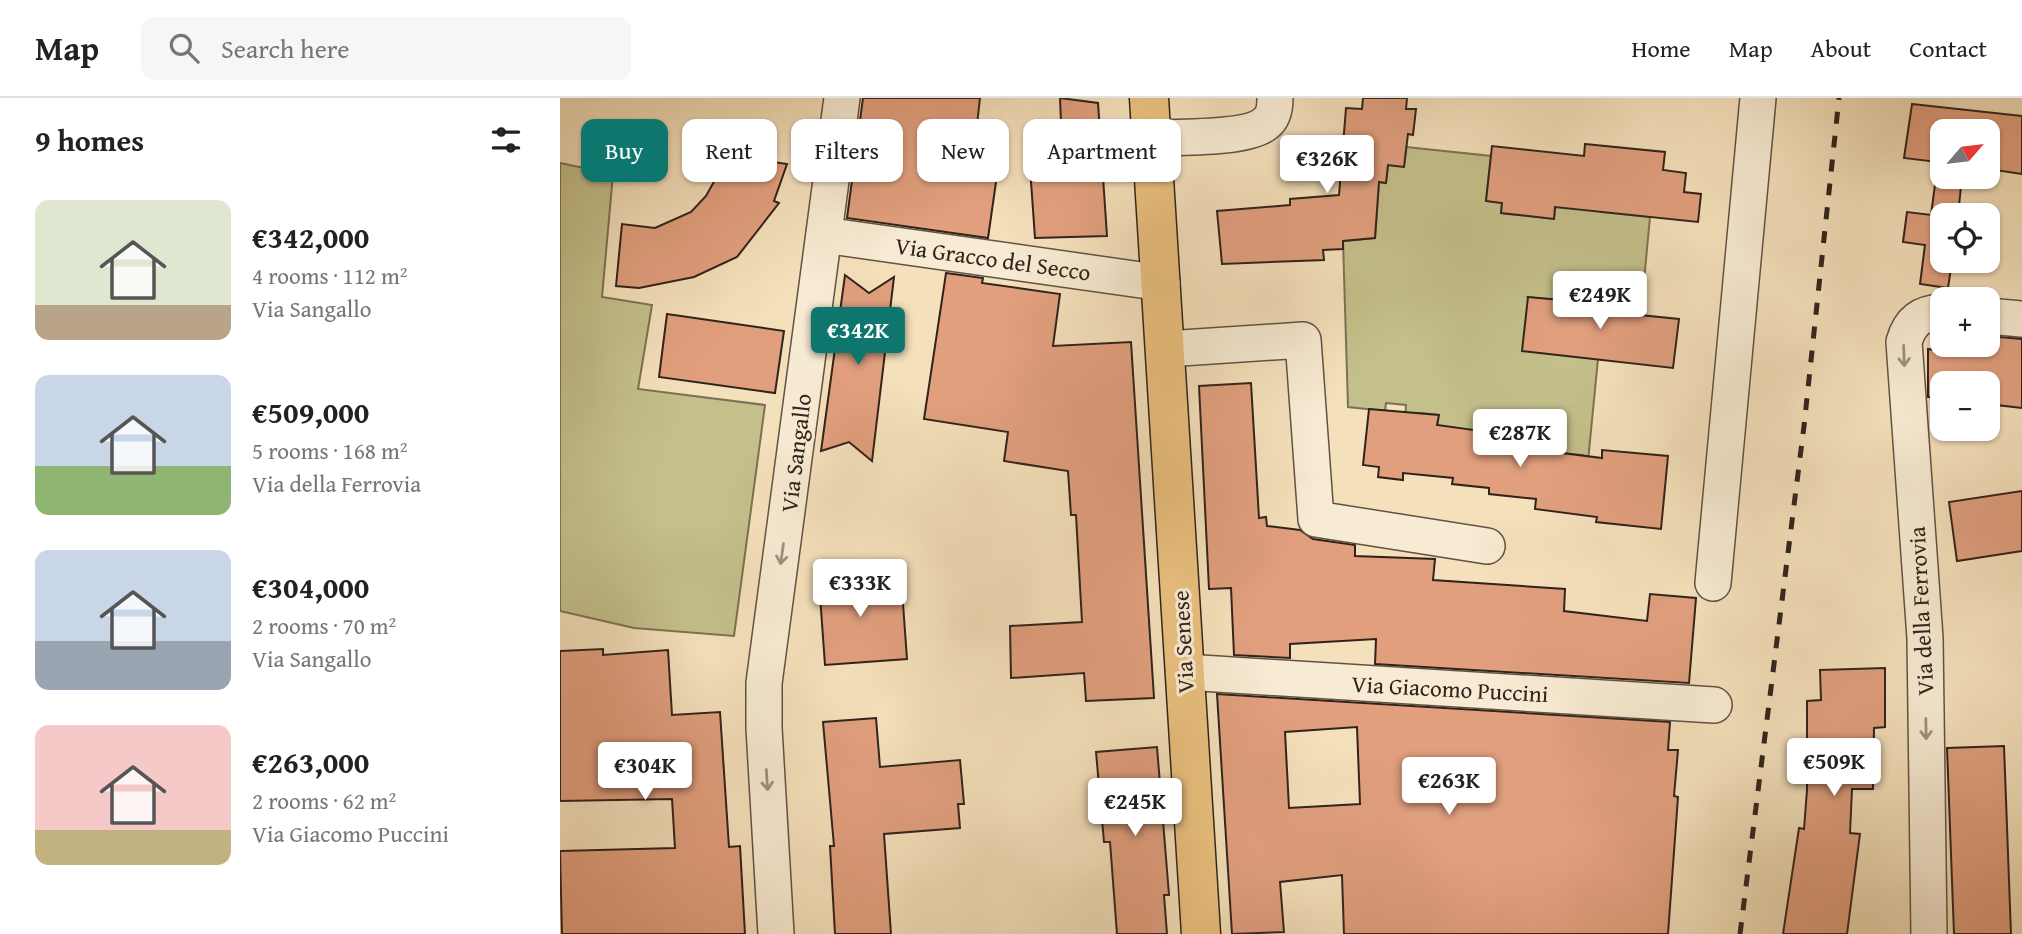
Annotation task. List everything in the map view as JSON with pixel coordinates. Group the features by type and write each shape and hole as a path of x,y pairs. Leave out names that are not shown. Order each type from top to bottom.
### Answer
{"main road":[{"name":"Via Senese","path":"1149,98 1151,119"},
{"name":"Via Senese","path":"1155,182 1201,934"}],"street":[{"name":"Via Sangallo","path":"776,934 764,728 764,683 842,98"},
{"path":"1181,136 1220,134 1261,127 1272,116 1275,98"},
{"path":"1713,583 1758,98"},
{"name":"Via Gracco del Secco","path":"824,235 1161,283"},
{"name":"Via della Ferrovia","path":"1929,934 1925,638 1904,342 1907,330 1921,315 1930,314"},
{"path":"2000,317 2022,319"},
{"path":"1166,349 1303,340 1316,519 1487,546"},
{"name":"Via Giacomo Puccini","path":"1185,673 1714,705"}],"shaded area":[{"path":"1406,147 1491,156 1486,201 1502,203 1501,213 1554,219 1556,202 1602,212 1650,217 1642,302 1625,300 1623,307 1590,303 1590,296 1572,294 1571,301 1528,297 1598,359 1588,461 1583,455 1523,452 1524,438 1489,442 1490,431 1474,429 1473,435 1437,430 1438,415 1420,413 1419,422 1405,420 1406,405 1386,403 1385,411 1348,407 1343,241 1375,238 1379,182 1386,183 1388,165 1404,167"},
{"path":"560,163 581,167 581,182 612,182 602,297 652,305 638,389 765,405 734,636 634,628 560,611"}],"building":[{"path":"863,98 980,98 978,119 917,119 917,182 996,182 988,238 847,218 852,182 903,182 903,119 860,119"},
{"path":"1060,98 1098,103 1099,119 1061,119"},
{"path":"1363,98 1407,98 1406,109 1416,109 1413,135 1408,134 1404,167 1388,165 1386,183 1379,182 1375,238 1343,241 1343,249 1323,250 1324,260 1222,264 1217,211 1290,205 1290,199 1339,195 1346,108 1362,109"},
{"path":"1912,104 2022,116 2022,174 2000,171 2000,119 1930,119 1930,161 1904,158"},
{"path":"1585,144 1665,152 1663,170 1686,173 1684,192 1701,194 1698,222 1555,207 1554,219 1501,213 1502,203 1486,201 1492,146 1584,156"},
{"path":"777,163 787,164 774,201 779,203 737,257 694,277 639,288 616,286 622,224 655,228 691,212 706,196 714,182 777,182"},
{"path":"1031,182 1103,182 1107,236 1035,238"},
{"path":"1934,189 1961,189 1959,203 1933,203"},
{"path":"1907,212 1930,215 1930,273 1950,273 1948,287 1920,284 1925,245 1903,242"},
{"path":"946,273 983,278 982,283 1060,294 1053,346 1131,342 1154,698 1086,701 1084,673 1011,678 1010,626 1082,622 1076,515 1071,515 1068,471 1004,461 1008,432 924,419"},
{"path":"845,275 869,293 894,277 872,461 849,442 821,451"},
{"path":"1571,294 1642,302 1640,315 1679,319 1673,368 1522,351 1528,297 1571,301"},
{"path":"667,314 784,331 775,393 659,377"},
{"path":"2000,337 2022,339 2022,408 2000,405 2000,371 1930,371 1928,397 1928,349 1930,357 2000,357"},
{"path":"1251,383 1259,518 1266,517 1267,526 1300,530 1313,539 1355,545 1355,556 1435,559 1433,580 1565,589 1564,611 1647,621 1650,594 1696,598 1689,683 1375,664 1376,639 1290,644 1290,658 1234,655 1231,588 1209,589 1199,386"},
{"path":"1369,409 1439,415 1437,425 1525,437 1523,448 1602,458 1602,450 1668,456 1661,529 1596,522 1597,517 1535,509 1536,499 1489,494 1489,488 1452,484 1453,478 1403,473 1403,480 1378,477 1379,467 1363,465"},
{"path":"2022,491 2022,551 1957,561 1949,502"},
{"path":"857,565 858,584 902,590 907,659 825,665 818,568"},
{"path":"603,649 603,655 668,650 672,715 720,712 729,847 740,846 745,934 562,934 560,851 675,848 672,799 560,801 560,651"},
{"path":"1885,668 1885,727 1874,728 1873,789 1852,789 1850,833 1860,834 1847,934 1783,934 1799,828 1804,829 1807,701 1821,700 1820,670"},
{"path":"1217,694 1670,722 1668,750 1678,750 1674,796 1678,797 1668,934 1344,934 1342,875 1280,882 1284,932 1232,934","holes":["1357,727 1360,804 1289,808 1285,732"]},
{"path":"876,718 880,767 960,760 964,804 958,804 960,828 884,834 891,934 835,934 830,846 834,846 823,722"},
{"path":"2004,746 2011,934 1954,934 1947,748"},
{"path":"1157,747 1169,895 1164,895 1167,934 1117,934 1110,842 1104,842 1096,752"}],"railway":[{"path":"1740,934 1804,426 1839,98"}]}
